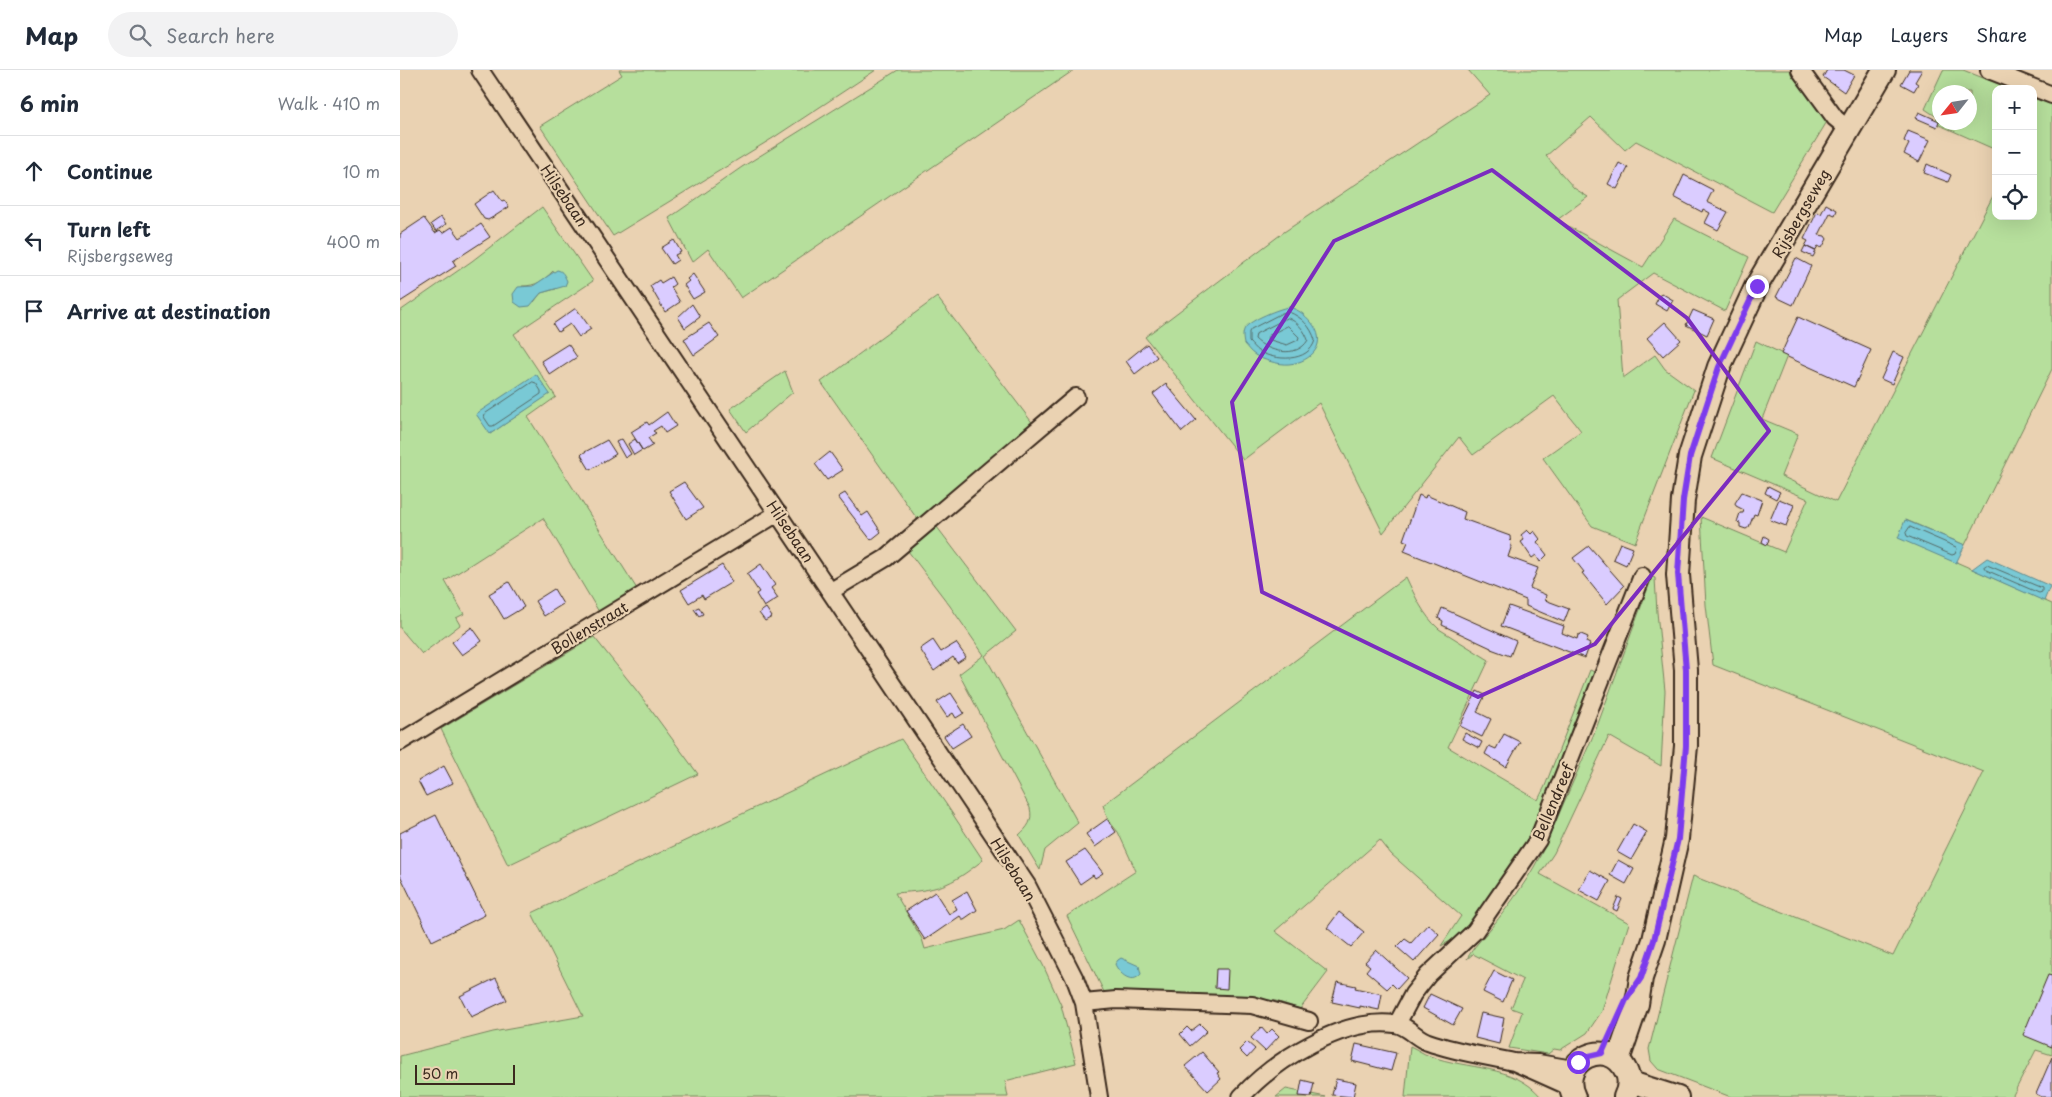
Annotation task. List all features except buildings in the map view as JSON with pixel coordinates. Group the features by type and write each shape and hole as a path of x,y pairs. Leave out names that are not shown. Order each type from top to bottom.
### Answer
{"main road":[{"name":"Rijsbergseweg","path":"1610,1057 1626,1000 1641,978 1654,940 1678,839 1686,746 1686,670 1678,574 1683,500 1690,456 1719,367 1757,286 1848,128 1884,70"},
{"path":"1572,1084 1585,1057 1610,1057 1623,1066 1627,1089"}],"street":[{"name":"Hilsebaan","path":"480,70 831,591 1026,885 1075,979 1084,1003 1099,1097"},
{"path":"1800,70 1836,118 1848,128"},
{"path":"1989,70 2052,95"},
{"path":"831,591 886,558 1076,397"},
{"name":"Bollenstraat","path":"400,742 778,513"},
{"name":"Bellendreef","path":"1397,1024 1413,994 1428,975 1474,931 1538,840 1642,576"},
{"path":"1084,1003 1116,1000 1252,1005 1310,1021"},
{"path":"1241,1097 1252,1085 1309,1044 1341,1030 1371,1024 1397,1024 1427,1042 1514,1062 1538,1063 1572,1084"},
{"path":"1627,1089 1678,1097"}],"highlighted area":[{"path":"1492,170 1687,318 1769,431 1595,644 1478,697 1262,592 1232,402 1334,241"}],"green space":[{"path":"619,70 876,70 773,138 613,236 540,126 622,75"},
{"path":"898,70 1074,70 741,298 708,249 692,262 669,218 742,167"},
{"path":"1468,70 1790,70 1828,120 1772,212 1636,141 1625,150 1591,117 1546,156 1574,188 1588,197 1557,220 1643,267 1674,219 1749,257 1725,311 1653,273 1617,300 1623,378 1655,355 1665,369 1694,390 1635,543 1592,526 1543,458 1581,431 1554,396 1473,455 1459,437 1383,533 1319,403 1243,460 1145,337 1284,232 1490,95","holes":["1312,354 1284,363 1255,355"]},
{"path":"1943,70 1963,70 2001,85 1992,85 1992,148 1951,130 1977,130 1977,85 1936,85"},
{"path":"1932,94 1932,114 1925,109"},
{"path":"2037,99 2052,104 2052,369 1965,545 1906,520 1899,537 2052,604 2052,1055 2036,1050 2012,1097 1731,1097 1658,1069 1651,1061 1649,1049 1693,876 1893,956 1984,772 1713,665 1706,605 1701,517 1784,552 1808,499 1712,458 1756,341 1787,356 1762,419 1798,434 1781,476 1836,502 1992,198 1992,220 2037,220"},
{"path":"542,207 593,281 514,334 556,397 528,417 637,589 599,612 543,518 445,581 464,614 456,618 460,625 422,654 400,628 400,311 472,261","holes":["553,271 556,289 541,293 534,302 522,286 539,282","536,374 549,394 490,434"]},
{"path":"937,297 1034,425 920,523 821,382"},
{"path":"785,371 793,392 746,432 730,409"},
{"path":"937,527 1016,631 985,656 1078,823 1045,850 1040,870 1019,835 1029,823 1031,817 1030,808 959,674 984,655 908,551"},
{"path":"1406,577 1420,605 1433,624 1489,660 1448,747 1538,800 1590,670 1599,674 1559,776 1525,843 1474,920 1454,939 1441,946 1461,916 1391,854 1380,840 1275,931 1328,972 1300,1009 1276,1001 1248,997 1104,992 1067,916 1136,871 1118,832 1108,820 1103,805"},
{"path":"1652,577 1655,578 1665,691 1661,766 1609,736 1554,853 1540,874 1629,923 1602,1011 1587,1033 1560,1050 1554,1049 1548,1054 1509,1048 1522,1012 1511,1008 1523,980 1473,954 1467,959 1520,889 1545,846 1596,729"},
{"path":"594,637 637,691 698,774 508,865 441,729"},
{"path":"901,739 983,860 952,882 942,886 895,893 922,939 925,949 1004,930 1019,920 1043,965 1061,1005 1076,1063 1005,1081 1008,1097 400,1097 400,1056 493,1032 583,1016 532,913"},
{"path":"1410,1046 1427,1055 1444,1060 1504,1073 1530,1086 1541,1097 1405,1097"},
{"path":"1286,1089 1326,1097 1276,1097"}],"water":[{"path":"557,270 562,272 567,281 565,286 541,293 530,306 521,307 514,302 513,294 518,287 533,286"},
{"path":"1289,307 1296,309 1304,315 1316,330 1318,344 1315,350 1305,360 1289,364 1271,362 1254,354 1244,344 1243,334 1245,328 1253,321"},
{"path":"536,374 550,394 490,434 476,414"},
{"path":"1905,520 1965,545 1956,563 1898,538"},
{"path":"1987,558 2050,586 2044,601 1972,569"},
{"path":"1121,958 1139,966 1141,974 1134,978 1126,977 1115,964"}],"route":[{"path":"1578,1062 1585,1057 1602,1053 1626,1000 1641,978 1654,940 1678,839 1686,746 1686,670 1678,574 1683,500 1690,456 1719,367 1757,286"}]}
